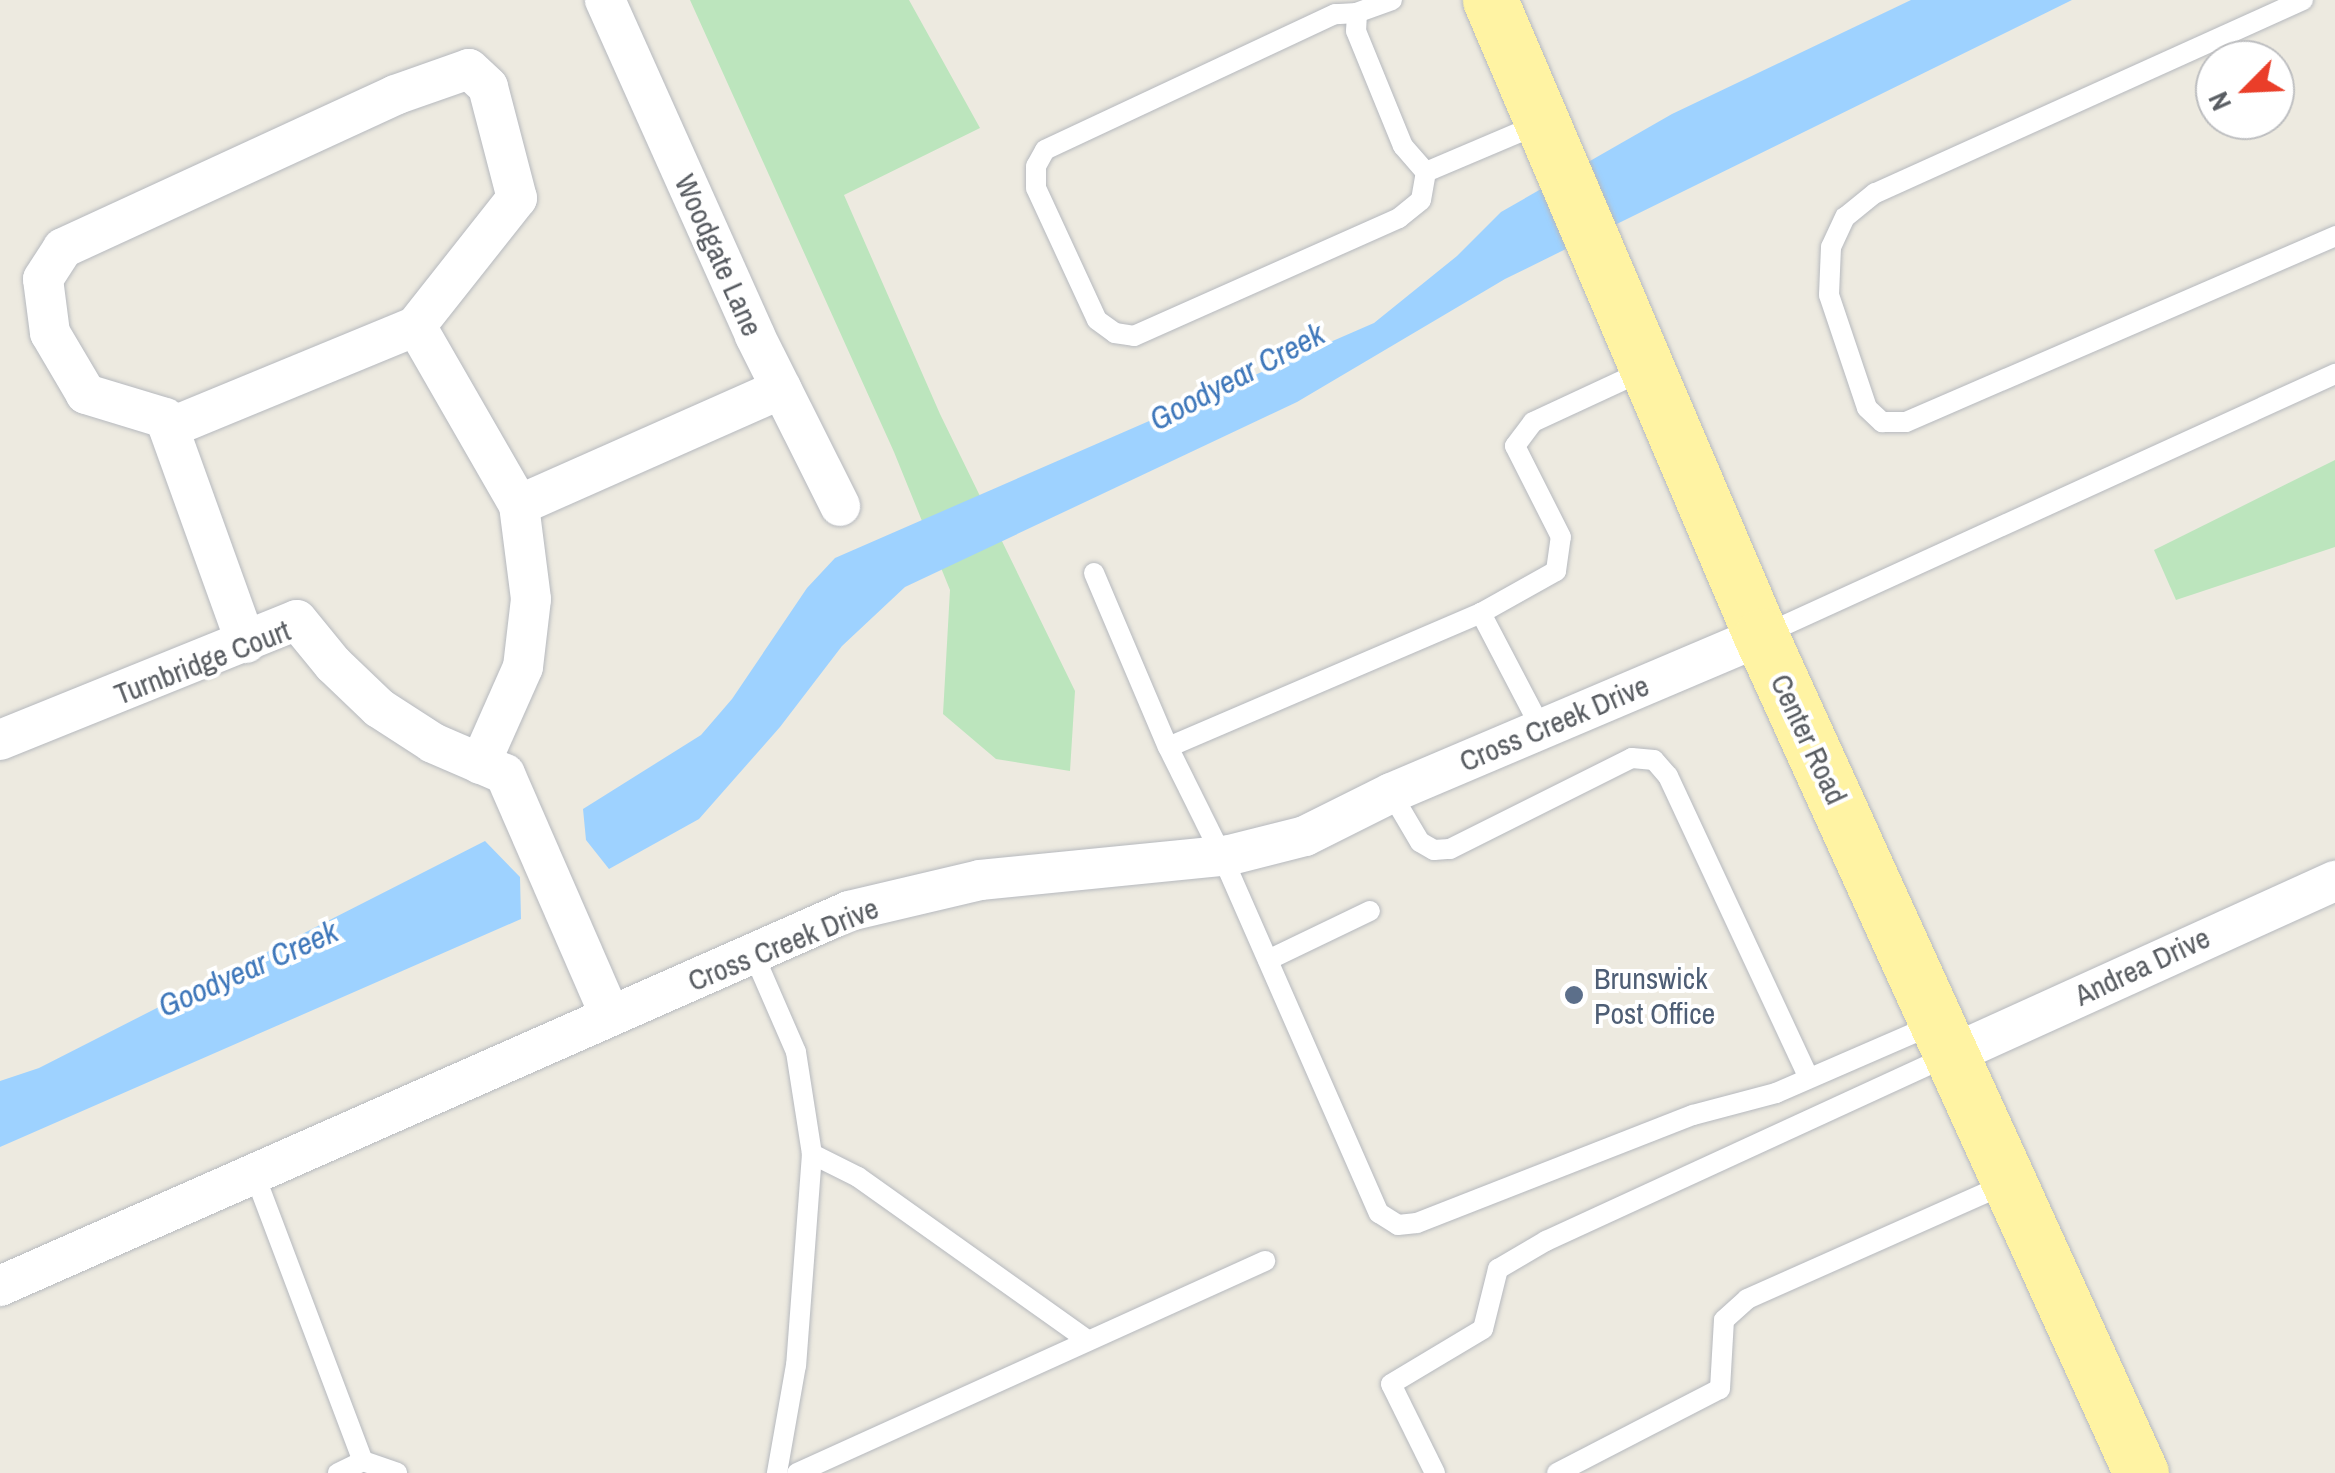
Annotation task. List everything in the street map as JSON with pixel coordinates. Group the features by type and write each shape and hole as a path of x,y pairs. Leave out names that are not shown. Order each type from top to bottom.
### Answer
{"main road":[{"name":"Center Road","path":"1490,0 1762,636 2141,1473"}],"street":[{"name":"Woodgate Lane","path":"604,0 781,388 840,506"},
{"path":"169,428 416,326 517,198 488,87 469,69 395,95 63,248 43,279 50,333 86,394 166,418 169,428 246,642"},
{"path":"416,326 519,504 531,599 523,667 480,764"},
{"path":"519,504 781,388"},
{"name":"Turnbridge Court","path":"0,740 297,620 333,664 380,708 433,743 505,774 610,1015"},
{"name":"Cross Creek Drive","path":"0,1286 849,911 980,880 1222,856 1305,836 1391,793 1762,636"},
{"name":"Andrea Drive","path":"1945,1039 2335,881"}],"lane":[{"path":"1392,0 1358,13 1336,14 1045,150 1036,166 1036,188 1098,320 1116,333 1134,336 1399,218 1421,200 1426,172"},
{"path":"2303,0 1875,193 1844,217 1830,247 1829,295 1868,408 1882,422 1906,422 2335,236"},
{"path":"1358,13 1356,30 1403,146 1426,172"},
{"path":"1426,172 1542,123"},
{"path":"1168,748 1480,613 1556,570 1560,538 1516,446 1534,422 1647,369"},
{"path":"1762,636 2335,374"},
{"path":"1094,572 1168,748 1222,856 1379,1213 1398,1225 1417,1222 1693,1115 1728,1108 1809,1078 1945,1039"},
{"path":"1480,613 1541,728"},
{"path":"1391,793 1420,842 1434,850 1450,848 1632,758 1654,760 1668,776 1809,1078"},
{"path":"1268,960 1370,912"},
{"path":"753,953 796,1052 812,1154 796,1365 777,1473"},
{"path":"1435,1473 1390,1384 1483,1329 1498,1269 1546,1241 1795,1127 1945,1039"},
{"path":"812,1154 858,1177 1087,1340"},
{"path":"254,1173 363,1461"},
{"path":"1557,1473 1720,1389 1724,1320 1747,1298 2009,1182"},
{"path":"797,1473 1265,1261"},
{"path":"338,1473 363,1461 397,1473"}],"green space":[{"path":"690,0 909,0 980,128 844,195 940,414 1075,691 1070,771 996,759 943,714 950,590 894,452"},
{"path":"2335,460 2335,547 2176,600 2154,550"}],"water":[{"path":"1911,0 2072,0 1505,279 1297,402 905,587 842,646 780,727 699,819 609,869 586,840 583,809 701,735 732,699 807,588 835,558 1374,323 1457,256 1501,212 1672,114"},
{"name":"Goodyear Creek","path":"485,841 520,877 521,919 0,1147 0,1081 39,1068"}],"place":[{"name":"Brunswick Post Office","path":"1574,995"}]}
